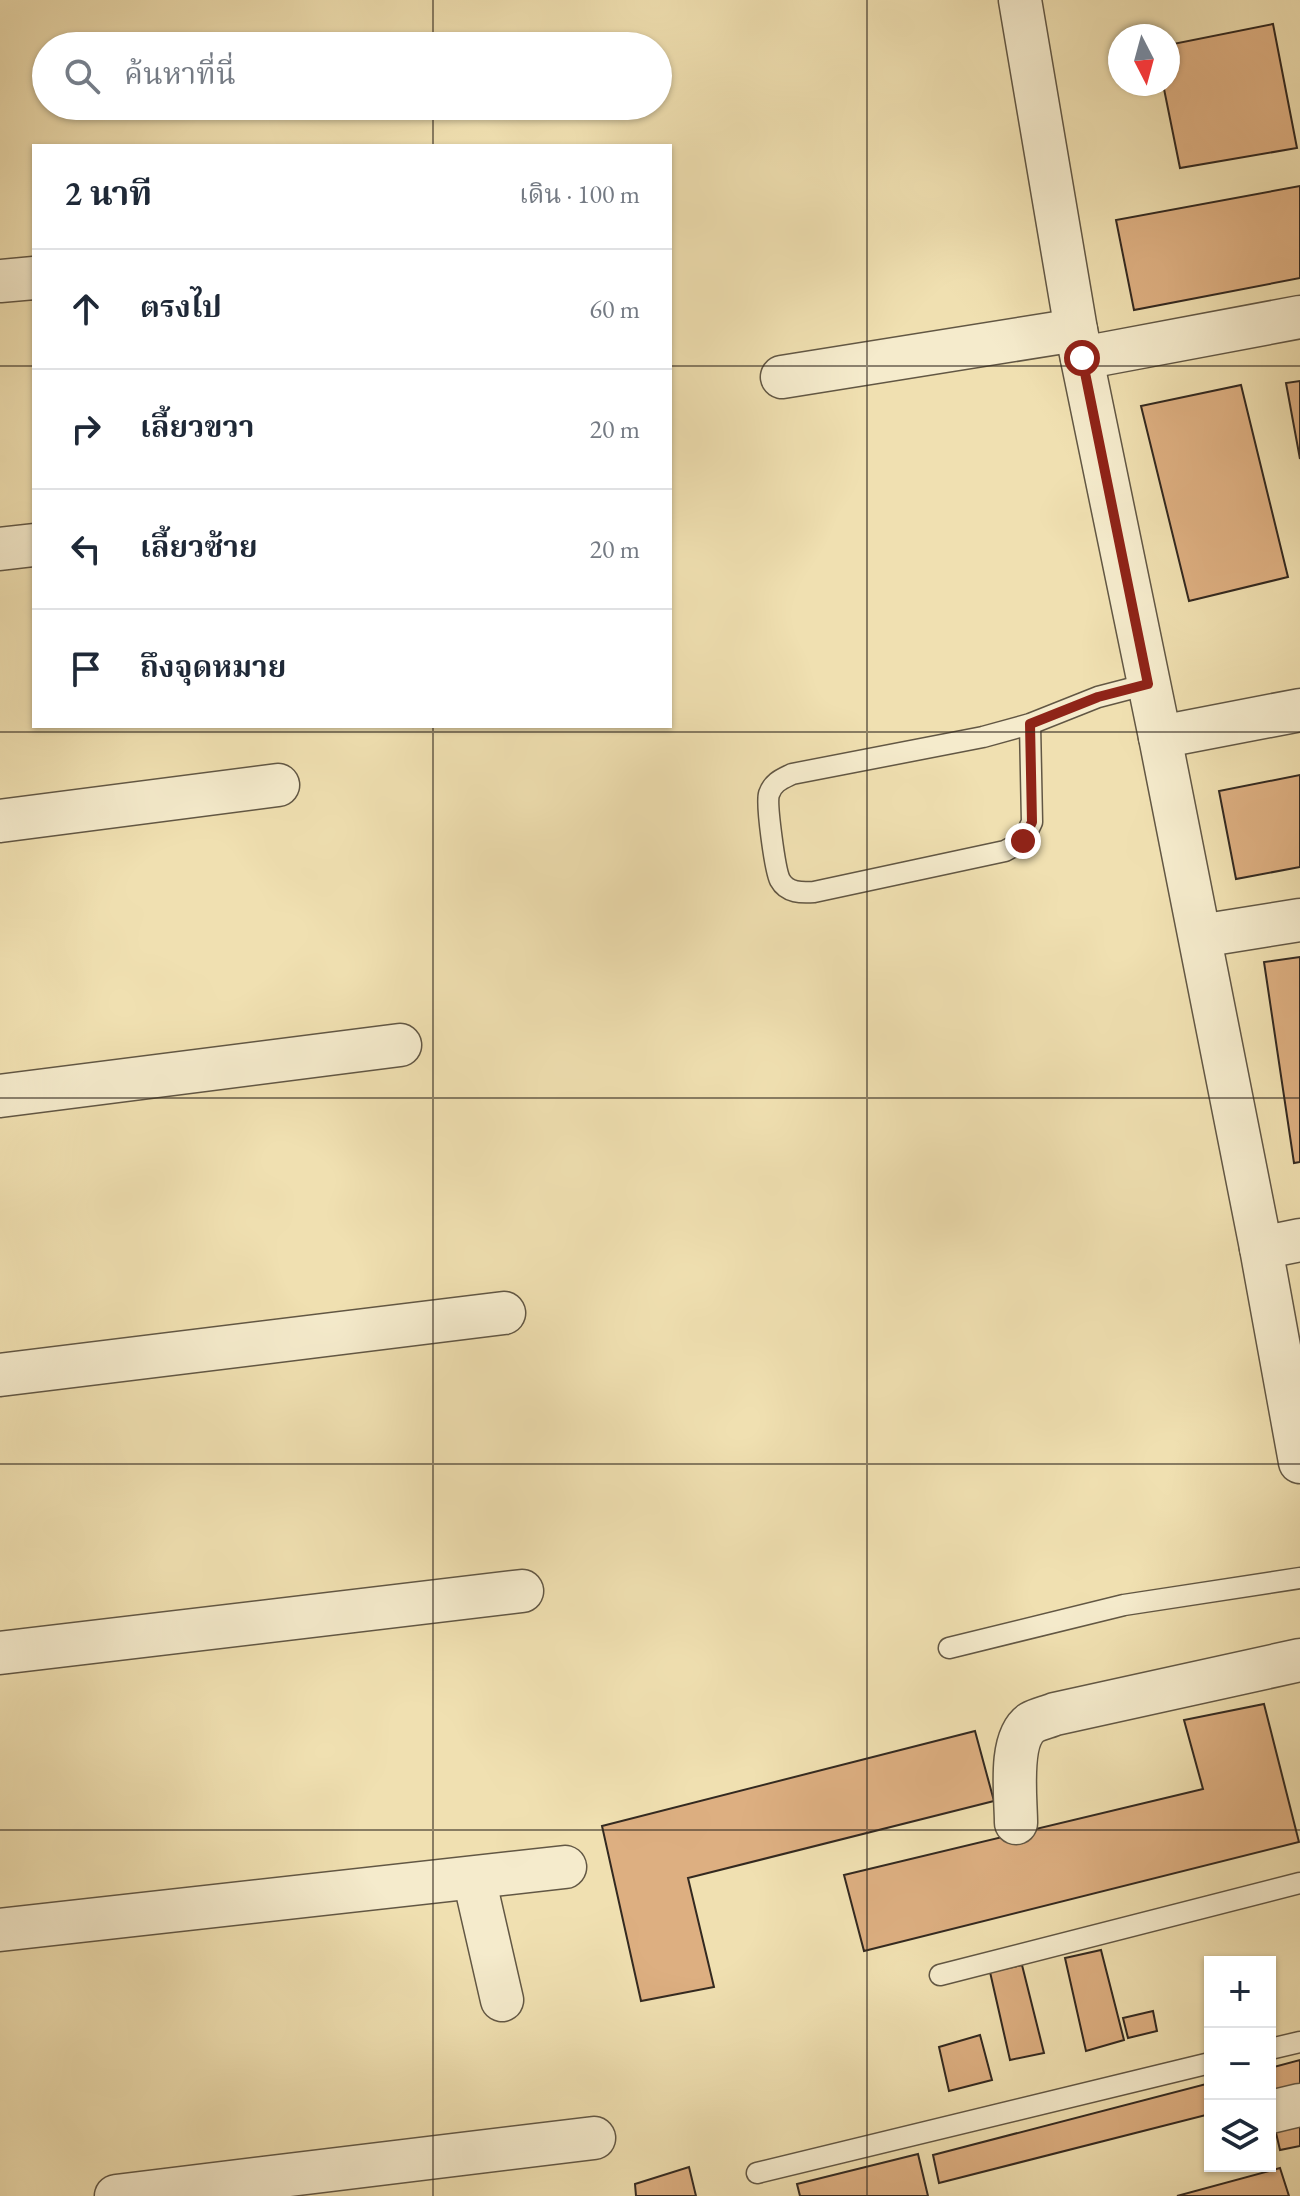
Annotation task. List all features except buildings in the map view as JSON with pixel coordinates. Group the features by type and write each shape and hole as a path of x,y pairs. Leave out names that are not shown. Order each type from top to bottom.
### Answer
{"street":[{"path":"1020,0 1079,344 1200,936 1280,1244 1300,1462"},
{"path":"0,281 32,278"},
{"path":"782,377 1300,317"},
{"path":"0,549 32,545"},
{"path":"1160,737 1300,710"},
{"path":"0,821 278,785"},
{"path":"1200,936 1300,920"},
{"path":"0,1096 400,1045"},
{"path":"0,1375 504,1313"},
{"path":"0,1653 522,1591"},
{"path":"1016,1823 1015,1760 1021,1737 1030,1724 1055,1714 1300,1660"},
{"path":"0,1930 565,1867"},
{"path":"474,1878 502,2000"},
{"path":"1276,2111 1300,2105"},
{"path":"116,2196 594,2138"}],"lane":[{"path":"1030,724 1032,822 1023,841 1005,851 814,892 799,893 787,888 780,880 768,795 776,782 792,774 983,737 1030,724 1098,697 1148,684"},
{"path":"949,1648 1124,1605 1300,1578"},
{"path":"940,1975 1300,1883"},
{"path":"1276,2048 1300,2042"},
{"path":"757,2173 1204,2064"}],"route":[{"path":"1023,841 1032,822 1030,724 1098,697 1148,684 1082,358"}]}
